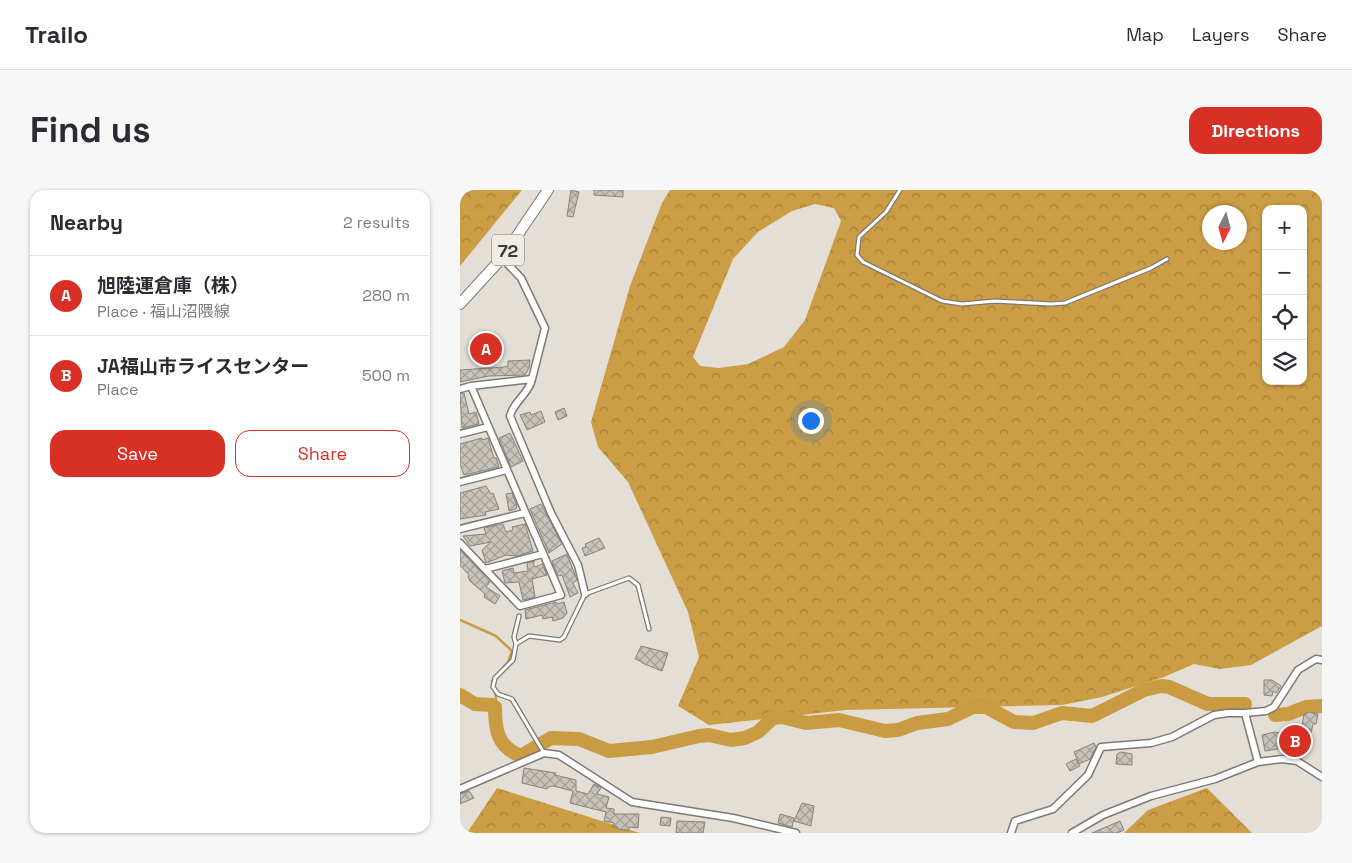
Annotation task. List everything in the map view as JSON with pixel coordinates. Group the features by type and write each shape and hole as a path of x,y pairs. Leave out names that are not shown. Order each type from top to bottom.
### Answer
{"main road":[{"name":"72","path":"460,304 502,258 548,190"}],"street":[{"path":"502,258 521,278 545,328 531,385 511,409 510,416 551,513 578,564 585,594"},
{"path":"460,389 532,379"},
{"path":"460,543 520,606 561,594 471,386"},
{"path":"460,434 488,427"},
{"path":"460,482 507,470"},
{"path":"460,529 525,512"},
{"path":"485,570 543,554"},
{"path":"1011,833 1014,820 1053,809 1088,775 1101,747 1151,743 1172,738 1214,716 1228,713 1266,711 1274,707 1298,670 1316,659 1322,660"},
{"path":"1245,713 1258,762"},
{"path":"460,789 542,750 559,755 632,802 733,818 796,833"},
{"path":"1072,833 1102,815 1151,796 1215,779 1258,762 1282,759 1297,761 1322,777"}],"lane":[{"path":"900,190 886,212 859,237 856,254 864,262 942,301 962,304 995,301 1064,303 1151,268 1167,259"},
{"path":"516,644 529,636 560,640 564,637 585,594 629,578 638,584 649,629"},
{"path":"519,616 514,637 516,644 513,660 496,678 494,688 498,694 512,699 542,750"}],"green space":[{"path":"460,190 522,190 460,266"},
{"path":"670,190 1322,190 1322,626 1251,665 1220,669 1194,664 1164,677 1102,697 1062,705 846,710 709,725 678,706 699,657 688,612 628,482 598,447 591,422 630,286 662,203","holes":["815,204 834,208 841,221 805,320 784,347 748,364 719,368 700,366 693,357 733,259 758,232 792,211"]},
{"path":"497,788 640,833 467,833"},
{"path":"1207,788 1252,833 1124,833 1148,810"}],"building":[{"path":"571,190 579,192 573,217 567,216"},
{"path":"594,190 623,190 623,197 594,195"},
{"path":"497,335 503,352 477,360 472,343"},
{"path":"530,360 529,368 525,375 489,376 460,382 460,370 504,367 508,366 508,361"},
{"path":"464,393 469,414 476,412 479,424 462,428 460,394"},
{"path":"564,408 567,416 558,420 555,412"},
{"path":"541,411 545,422 527,430 520,415 530,412 531,415"},
{"path":"510,433 523,461 511,467 499,438"},
{"path":"482,438 482,440 488,438 499,467 464,475 460,464 460,444"},
{"path":"486,486 491,494 493,493 499,509 485,512 486,515 460,519 460,493"},
{"path":"512,493 517,506 516,509 509,511 506,494"},
{"path":"541,504 562,544 549,553 530,509"},
{"path":"503,524 506,532 513,530 512,527 525,524 533,551 516,556 506,555 486,563 482,550 491,542 470,546 463,536 486,534 484,528"},
{"path":"599,538 605,548 585,556 582,548 586,547 585,544"},
{"path":"460,550 490,582 486,587 500,596 495,604 484,597 485,594 470,581 469,575 460,565"},
{"path":"567,554 577,580 573,583 578,593 570,597 562,575 558,576 552,561"},
{"path":"535,561 533,563 535,567 542,564 547,575 532,579 535,597 523,600 519,582 505,583 502,571 513,568 514,573 528,571 527,563"},
{"path":"556,602 557,604 564,602 567,613 563,618 553,621 552,617 543,619 542,615 526,619 525,610"},
{"path":"641,646 668,653 662,671 635,659"},
{"path":"1264,680 1272,680 1281,686 1276,693 1273,691 1272,696 1264,695"},
{"path":"1309,712 1318,714 1316,724 1313,724 1307,752 1278,746 1278,749 1265,751 1262,735 1275,732 1300,736 1304,714"},
{"path":"1094,743 1096,747 1090,759 1079,764 1074,752"},
{"path":"1121,752 1132,754 1132,765 1116,764 1117,754"},
{"path":"1076,759 1080,766 1070,771 1066,764"},
{"path":"524,768 556,773 555,775 576,780 576,791 588,794 594,784 601,788 597,794 609,797 606,808 614,809 614,814 639,814 638,828 629,827 629,830 617,829 617,827 614,827 614,823 604,821 606,812 570,803 573,791 553,786 547,789 522,783"},
{"path":"469,791 474,798 460,804 460,794"},
{"path":"802,803 814,806 811,826 794,821"},
{"path":"780,814 794,818 792,827 778,823"},
{"path":"661,817 671,818 670,826 660,825"},
{"path":"677,821 705,822 703,833 676,833"},
{"path":"1120,821 1124,830 1117,833 1092,833"}],"waterway":[{"path":"460,620 496,636 512,651 508,662 492,681 496,697 495,707"},
{"path":"460,695 475,704 492,705 495,707 497,730 502,742 507,748 521,756 551,738 579,739 609,751 652,747 709,735 731,740 745,738 758,732 773,718 782,717 806,723 839,720 885,731 898,730 917,723 948,719 973,707 986,707 1014,722 1033,723 1062,713 1092,716 1144,690 1161,686 1169,687 1208,704 1245,704"},
{"path":"1275,715 1288,714 1306,707 1322,706"}],"place":[{"name":"旭陸運倉庫（株）","path":"486,349"},
{"name":"JA福山市ライスセンター","path":"1295,741"}]}
